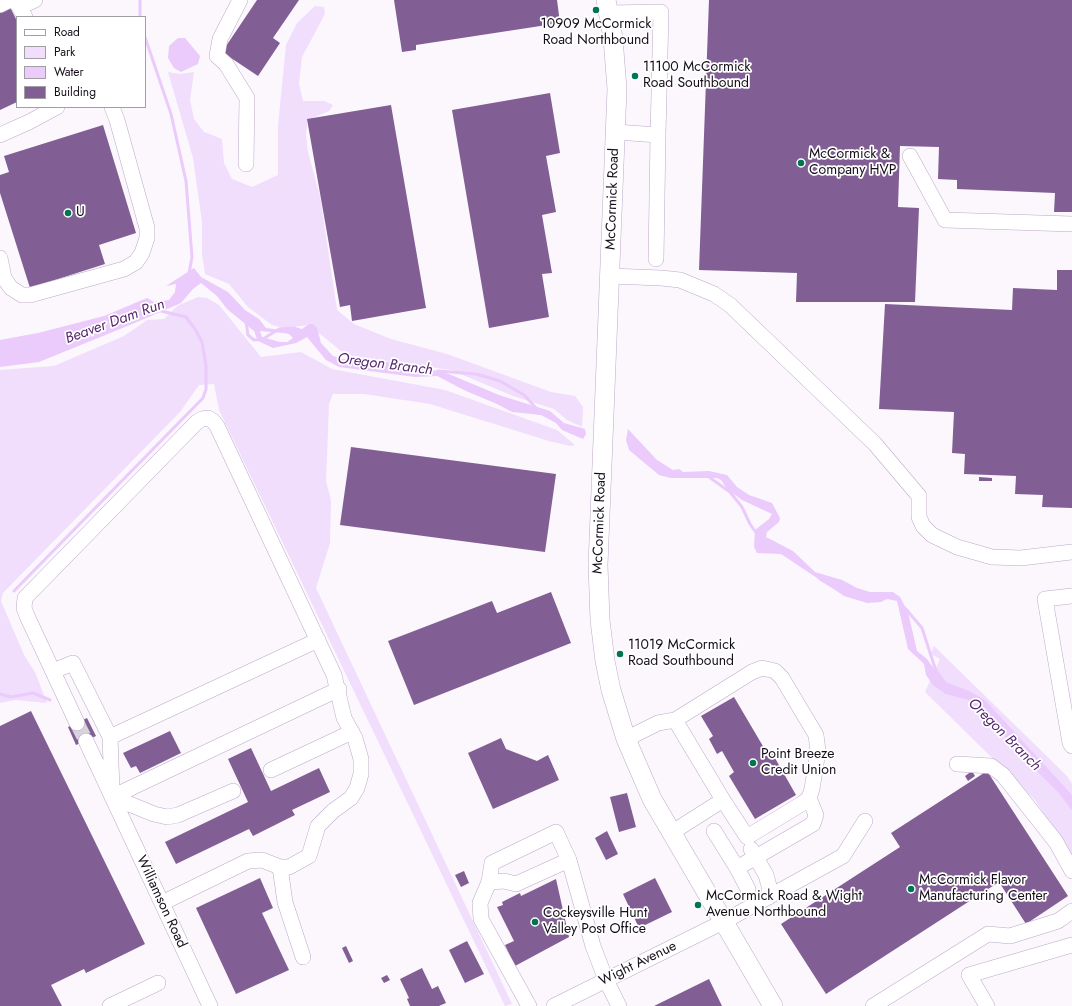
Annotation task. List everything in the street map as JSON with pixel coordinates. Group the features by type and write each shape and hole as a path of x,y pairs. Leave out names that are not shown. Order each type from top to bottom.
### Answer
{"main road":[{"name":"McCormick Road","path":"608,6 616,64 616,132 598,591 605,661 611,690 626,739 640,775 671,834 773,1006"}],"street":[{"path":"0,5 17,6 35,0"},
{"path":"240,0 220,39 217,56 226,64 247,98 246,164"},
{"path":"608,6 661,12 656,259"},
{"path":"0,135 55,108"},
{"path":"0,258 4,278 10,288 22,295 30,296 124,269 136,262 142,253 147,238 147,228 112,108"},
{"path":"616,132 658,135"},
{"path":"910,156 945,220 1072,224"},
{"path":"610,276 680,280 714,294 730,305 875,444 919,496 920,517 923,526 932,535 957,547 992,557 1021,558 1072,552"},
{"path":"77,723 27,616 24,608 25,598 197,422 208,418 217,426 318,640 339,689 340,705 344,718 352,732 361,760 361,774 357,788 351,798 332,812 318,826 309,856 289,867 280,867 262,860 248,861 162,903"},
{"path":"1072,596 1045,599 1070,742 1072,746"},
{"path":"110,737 318,640"},
{"path":"53,671 73,663 110,737 112,797"},
{"path":"626,739 658,723 675,720 752,672 762,668 776,671 817,739 818,751 812,789 809,798 803,803 743,831"},
{"path":"112,797 339,689"},
{"path":"675,720 743,831 755,857 766,875 769,886 769,897"},
{"path":"271,770 352,732"},
{"name":"Williamson Road","path":"86,741 210,1006"},
{"path":"957,764 991,766 1003,775 1056,842 1072,871"},
{"path":"112,797 154,814 166,817 178,815 233,791"},
{"path":"737,868 813,824 816,815 809,798"},
{"path":"671,834 723,800"},
{"path":"704,813 722,817 743,831"},
{"name":"Wight Avenue","path":"554,1006 723,922 843,856 865,821"},
{"path":"714,831 748,889"},
{"path":"529,1006 482,919 480,903 489,882 492,863 556,832 570,860 588,932 606,980 619,1006"},
{"path":"489,882 504,881 516,884 570,860"},
{"path":"280,867 286,902 303,957"},
{"path":"873,1006 988,934 1010,936 1058,922 1072,911"},
{"path":"987,1006 969,975 1072,946"},
{"path":"112,1006 158,983"}],"green space":[{"path":"315,6 324,7 325,14 302,57 299,84 303,101 324,101 333,105 329,111 308,120 306,134 308,152 320,196 337,310 354,324 391,339 447,354 551,392 575,396 583,407 582,427 567,420 554,409 513,396 451,370 346,355 309,325 283,328 272,325 248,307 229,284 205,274 202,254 202,222 193,158 168,72 179,74 194,72 190,100 194,119 204,132 222,139 224,163 232,179 252,187 278,175 278,126 286,45 297,23"},
{"path":"198,297 207,298 219,305 261,357 301,352 332,369 445,390 557,430 575,445 570,446 549,441 430,404 364,394 333,394 329,404 326,481 331,500 330,543 316,588 512,1004 505,1006 219,410 214,384 199,385 180,412 3,593 1,601 24,655 35,672 47,703 15,700 0,703 0,370 54,366 124,336 147,320 164,319 177,306"},
{"path":"934,646 1067,776 1072,784 1072,859 1035,800 925,692 940,659 931,654"}],"water":[{"path":"178,38 185,38 200,56 198,64 181,72 174,68 168,58 169,46"},
{"path":"194,268 201,277 228,292 245,310 259,319 266,328 281,330 295,327 302,329 309,324 313,324 317,328 321,343 333,356 343,359 372,359 444,372 499,395 550,411 564,423 585,429 586,434 583,439 562,430 556,423 541,415 512,412 437,376 415,377 339,367 326,360 307,337 296,343 273,348 258,341 254,331 227,309 217,296 201,283 193,289 181,303 130,325 39,362 0,367 0,340 38,333 104,316 147,298 154,302 169,300 175,292 176,284 166,286","holes":["260,331 289,334 293,338 287,342 280,342 262,337"]},
{"name":"Oregon Branch","path":"628,429 657,460 673,470 679,469 683,472 709,471 727,475 737,487 749,495 772,503 780,518 779,522 767,532 766,537 793,551 815,572 842,580 857,588 870,592 893,592 900,597 908,612 917,651 927,659 943,681 969,691 985,700 1072,795 1072,806 1052,782 976,702 946,694 933,685 926,675 924,664 908,649 897,601 887,599 881,602 867,603 844,596 781,554 757,553 754,547 755,530 769,519 772,514 742,500 727,489 721,480 717,478 671,478 659,475 629,450 626,440"}],"building":[{"path":"257,0 299,0 273,38 280,43 258,76 222,52"},
{"path":"394,0 557,0 560,23 416,45 416,50 402,52"},
{"name":"McCormick & Company HVP","path":"709,0 1072,0 1072,212 1054,212 1055,193 957,189 957,180 938,179 939,147 900,146 898,207 919,208 915,302 796,302 797,273 699,270"},
{"path":"10,7 16,19 16,102 0,110 0,12"},
{"path":"550,93 560,153 546,156 556,212 542,215 552,273 542,274 549,317 489,328 452,110"},
{"path":"391,105 426,308 352,321 350,305 340,307 307,119"},
{"name":"U","path":"103,125 136,233 99,245 105,264 30,288 0,193 0,175 9,172 4,156"},
{"path":"1057,270 1072,270 1072,508 1042,507 1043,495 1015,494 1016,476 964,474 965,454 952,453 954,412 879,409 885,304 1012,310 1013,288 1057,290"},
{"path":"351,447 556,474 545,552 340,525"},
{"path":"979,477 992,478 992,481 979,481"},
{"path":"551,592 571,643 414,705 388,641 492,601 497,613"},
{"name":"Point Breeze Credit Union","path":"734,697 767,753 771,751 796,795 755,819 729,776 734,772 722,751 717,754 709,739 713,736 701,716"},
{"path":"31,711 145,944 86,973 84,969 51,985 62,1006 0,1006 0,726"},
{"path":"87,718 96,736 76,745 68,727"},
{"path":"170,731 181,753 140,773 136,766 131,768 123,753"},
{"path":"501,738 506,749 537,761 548,755 559,780 493,809 468,753"},
{"path":"251,748 271,791 319,768 330,792 292,810 295,815 253,836 249,829 176,864 165,842 248,802 228,759"},
{"path":"972,771 975,776 968,781 965,776"},
{"name":"McCormick Flavor Manufacturing Center","path":"987,771 1068,896 1026,924 999,882 826,994 781,924 900,847 891,833"},
{"path":"627,793 636,827 619,832 610,797"},
{"path":"607,831 618,854 606,860 595,838"},
{"path":"464,871 469,883 461,887 455,875"},
{"path":"260,878 273,908 262,913 289,970 236,994 196,908"},
{"path":"655,878 672,912 639,928 623,894"},
{"name":"Cockeysville Hunt Valley Post Office","path":"556,879 569,937 515,966 505,945 514,941 497,907 503,905 502,902 520,893 521,896"},
{"path":"467,941 484,974 465,983 449,950"},
{"path":"346,946 353,961 349,963 342,948"},
{"path":"422,968 432,989 438,986 446,1003 439,1006 410,1006 407,999 409,998 400,979"},
{"path":"387,975 390,980 384,983 381,978"},
{"path":"709,979 722,1006 654,1006"}],"waterway":[{"name":"Beaver Dam Run","path":"140,0 140,16"},
{"name":"Beaver Dam Run","path":"146,40 171,114 186,181 192,257 189,273"},
{"path":"14,591 203,398 206,389 206,366 202,342 186,317 157,310"},
{"name":"Oregon Branch","path":"246,321 248,335 254,340 263,339 279,329 295,328"},
{"name":"Oregon Branch","path":"438,371 476,374 500,381 524,395 536,408"},
{"name":"Oregon Branch","path":"709,477 730,492 742,507 750,524 757,534"},
{"name":"Oregon Branch","path":"820,579 830,585"},
{"name":"Oregon Branch","path":"905,608 922,628 936,671 945,683"},
{"path":"0,694 11,697 33,693 50,700"},
{"name":"Oregon Branch","path":"968,698 995,723 1021,753 1060,792 1072,808"}],"tunnel":[{"path":"77,723 86,741"}],"place":[{"name":"10909 McCormick Road Northbound","path":"596,10"},
{"name":"11100 McCormick Road Southbound","path":"635,76"},
{"name":"McCormick & Company HVP","path":"801,163"},
{"name":"U","path":"68,213"},
{"name":"11019 McCormick Road Southbound","path":"620,654"},
{"name":"Point Breeze Credit Union","path":"753,763"},
{"name":"McCormick Flavor Manufacturing Center","path":"911,889"},
{"name":"McCormick Road & Wight Avenue Northbound","path":"698,905"},
{"name":"Cockeysville Hunt Valley Post Office","path":"535,922"}]}
